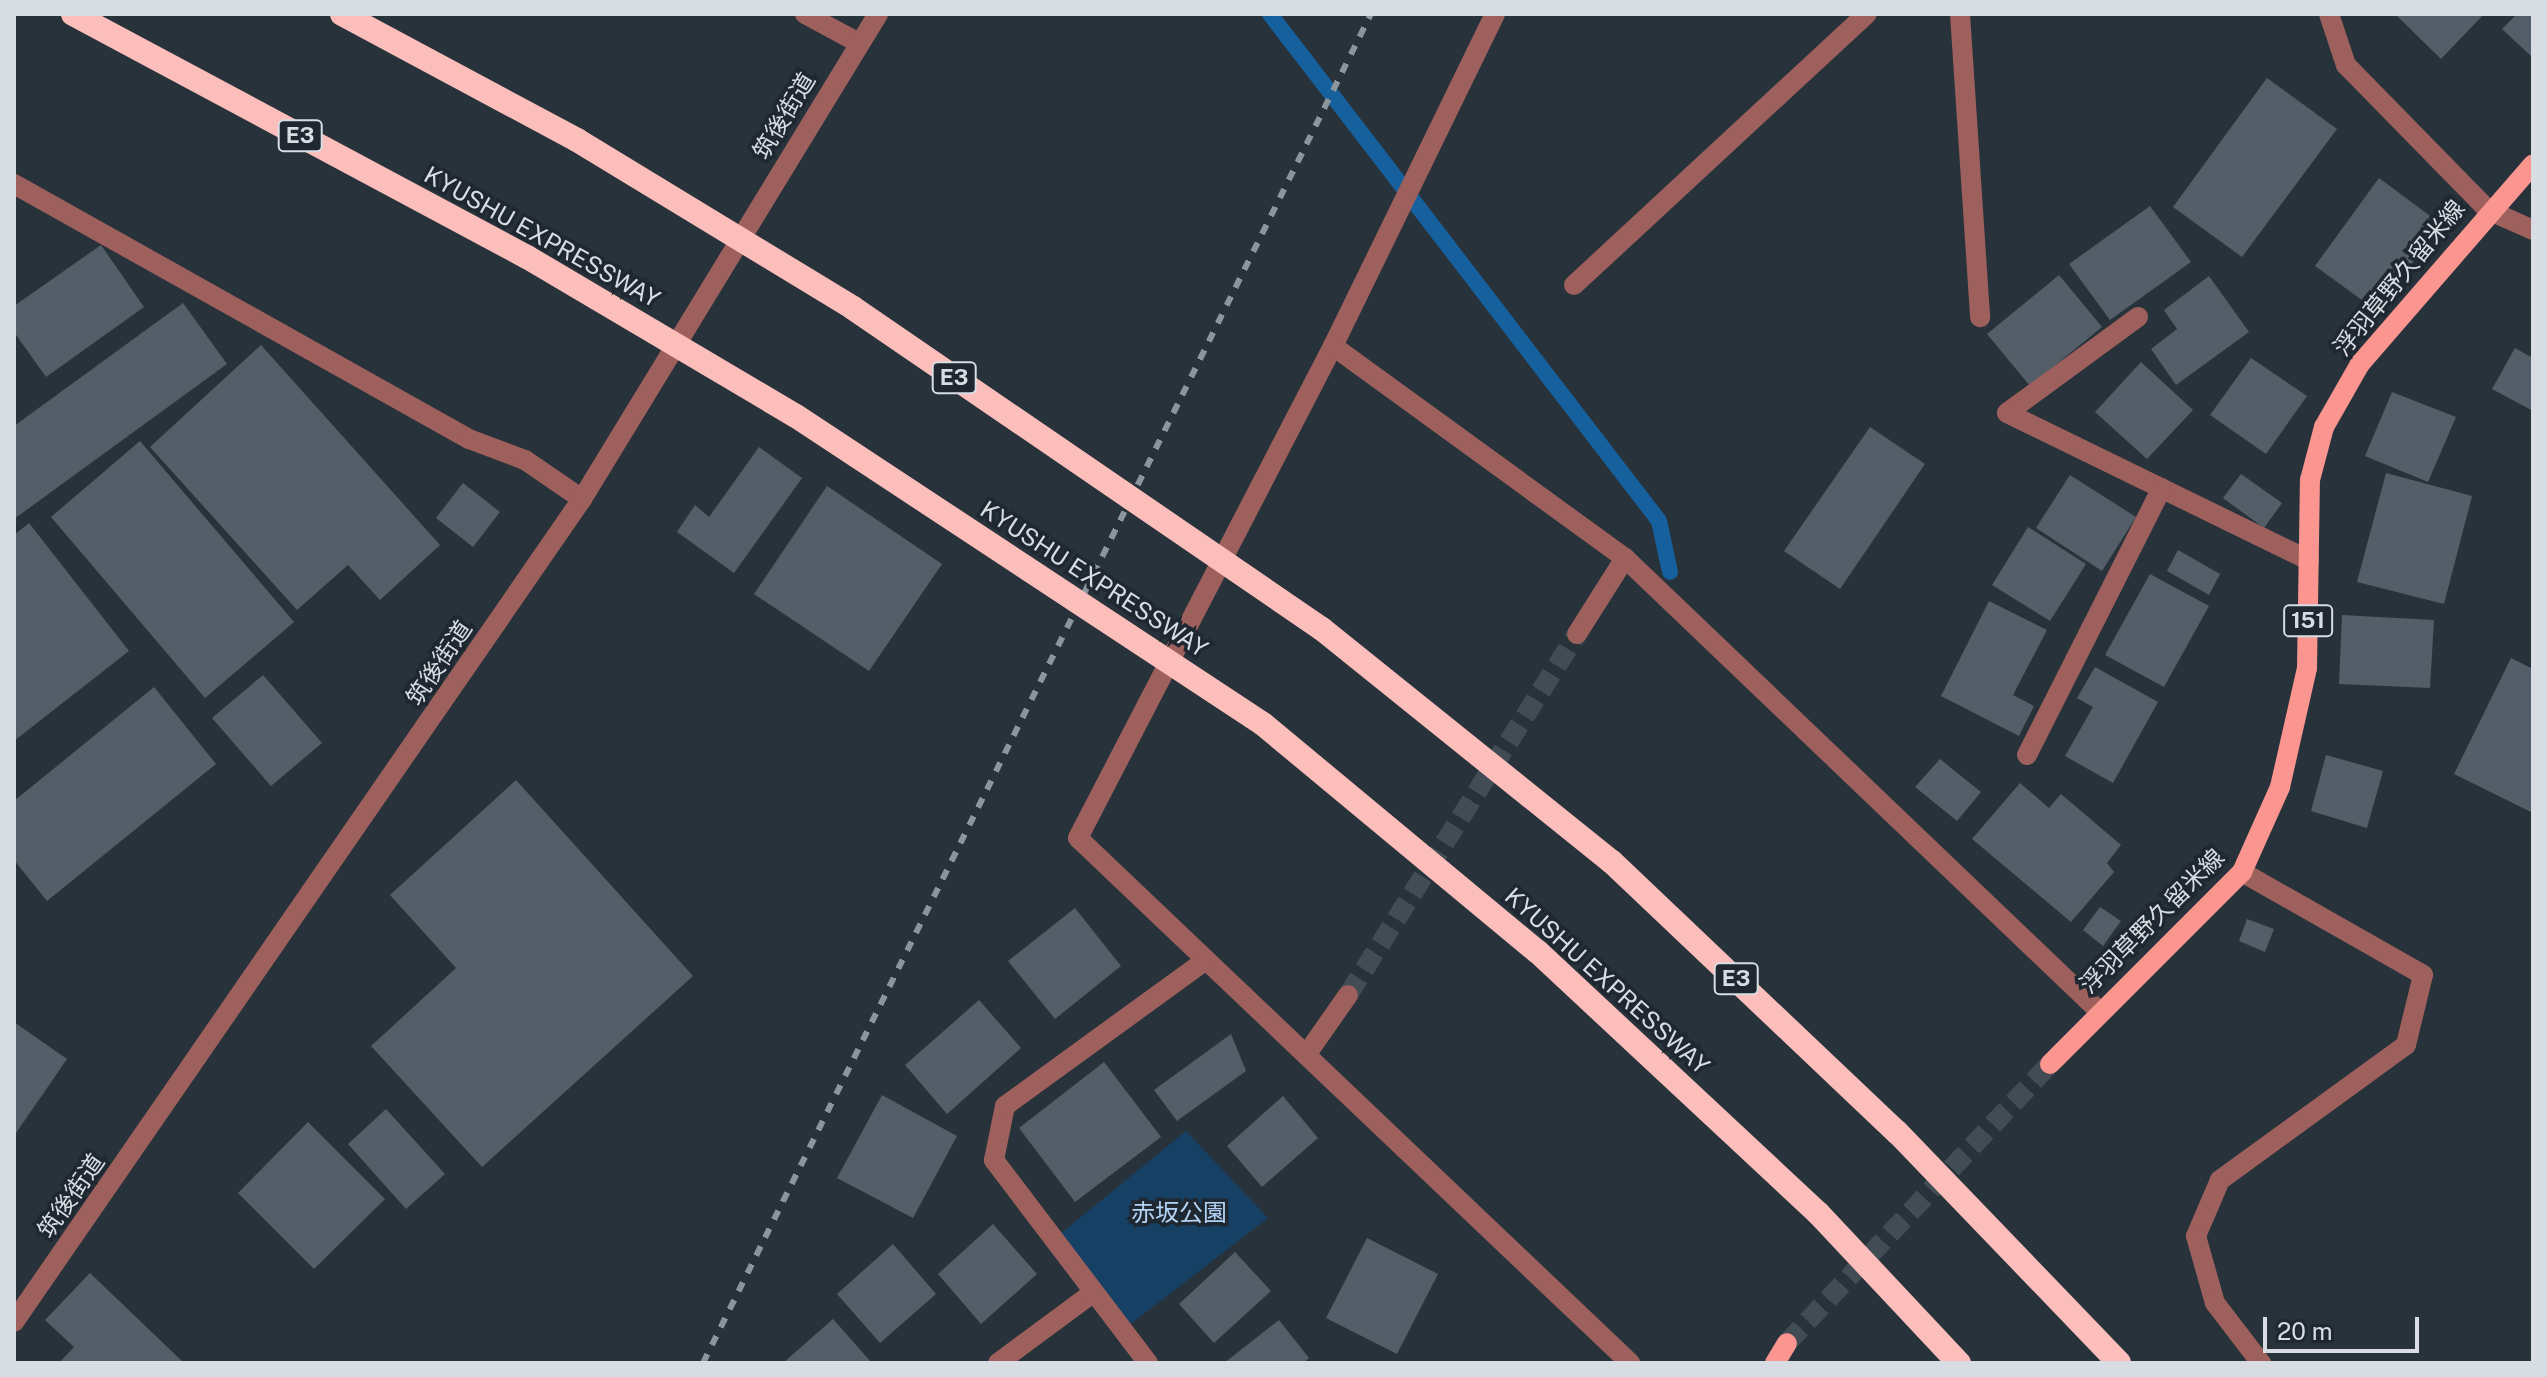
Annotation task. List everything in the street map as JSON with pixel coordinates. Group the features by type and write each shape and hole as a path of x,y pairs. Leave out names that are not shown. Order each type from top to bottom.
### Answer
{"highway":[{"name":"KYUSHU EXPRESSWAY","path":"73,14 527,257 796,416 1263,724 1538,952 1818,1213 1959,1363"},
{"name":"E3","path":"342,14 577,140 853,308 1322,629 1612,862 1897,1132 2119,1363"}],"main road":[{"name":"浮羽草野久留米線","path":"2050,1064 2098,1010 2242,872 2280,787 2307,668 2310,480 2324,427 2360,364 2488,210 2533,164"},
{"path":"1775,1363 1787,1343"}],"street":[{"path":"805,14 859,43"},
{"name":"筑後街道","path":"14,1322 582,499 878,14"},
{"path":"1495,14 1333,346 1078,838 1630,1363"},
{"path":"1574,285 1867,14"},
{"path":"1960,14 1980,317"},
{"path":"2329,14 2346,65 2488,210 2533,230"},
{"path":"14,184 469,439 525,460 582,499"},
{"path":"2138,317 2007,413 2309,560"},
{"path":"1333,346 1625,558 2098,1010"},
{"path":"2027,755 2162,488"},
{"path":"1577,634 1625,558"},
{"path":"2242,872 2423,975 2406,1045 2220,1180 2196,1236 2215,1303 2261,1363"},
{"path":"1148,1363 994,1160 1005,1106 1206,960"},
{"path":"1306,1055 1348,995"},
{"path":"998,1363 1094,1292"}],"green space":[{"name":"赤坂公園","path":"1186,1131 1268,1218 1123,1330 1054,1239"}],"building":[{"path":"2395,14 2484,14 2441,59"},
{"path":"2517,14 2533,14 2533,58 2502,29"},
{"path":"2267,78 2337,129 2242,257 2173,207"},
{"path":"2379,178 2441,224 2377,311 2315,266"},
{"path":"2150,206 2191,262 2110,320 2069,264"},
{"path":"101,245 144,307 46,377 14,332 14,306"},
{"path":"2059,275 2102,327 2030,386 1987,334"},
{"path":"2209,276 2249,332 2176,385 2151,349 2177,329 2164,310"},
{"path":"183,303 227,364 14,519 14,426"},
{"path":"261,345 440,545 380,600 348,565 297,610 150,447"},
{"path":"2515,348 2533,358 2533,411 2492,389"},
{"path":"2251,358 2307,396 2266,454 2210,415"},
{"path":"2141,362 2193,410 2147,459 2095,412"},
{"path":"2392,392 2456,417 2428,482 2365,456"},
{"path":"1870,427 1925,464 1840,589 1784,551"},
{"path":"140,441 294,622 205,698 51,517"},
{"path":"759,447 802,478 734,573 677,532 695,505 709,517"},
{"path":"2386,473 2472,496 2444,604 2357,582"},
{"path":"2241,474 2282,503 2264,528 2223,498"},
{"path":"2070,475 2136,517 2102,571 2036,528"},
{"path":"463,483 500,512 473,547 436,518"},
{"path":"827,486 942,564 869,671 754,594"},
{"path":"29,523 129,651 14,741 14,535"},
{"path":"2028,527 2086,564 2050,621 1992,585"},
{"path":"2178,550 2220,574 2209,595 2167,571"},
{"path":"2150,574 2209,606 2164,687 2105,655"},
{"path":"1989,601 2047,630 2013,695 2034,706 2019,736 1941,696"},
{"path":"2342,615 2434,620 2430,688 2339,684"},
{"path":"2511,658 2533,669 2531,812 2454,774"},
{"path":"2095,667 2158,702 2113,783 2065,756 2093,707 2077,698"},
{"path":"263,675 322,743 271,786 212,718"},
{"path":"154,687 216,764 47,901 14,860 14,801"},
{"path":"2326,755 2383,771 2367,828 2311,811"},
{"path":"1940,759 1981,792 1957,821 1915,787"},
{"path":"516,780 693,976 482,1167 371,1046 456,968 390,895"},
{"path":"2020,783 2049,808 2061,794 2121,845 2107,863 2114,872 2071,922 1972,839"},
{"path":"2100,907 2121,921 2103,946 2083,930"},
{"path":"1075,908 1121,966 1055,1019 1008,961"},
{"path":"2247,919 2274,929 2265,952 2239,941"},
{"path":"979,1000 1021,1048 947,1114 905,1065"},
{"path":"14,1022 67,1059 14,1136"},
{"path":"1231,1034 1246,1071 1177,1121 1154,1090"},
{"path":"1104,1062 1161,1137 1075,1202 1019,1128"},
{"path":"882,1095 957,1136 913,1218 837,1178"},
{"path":"1283,1096 1318,1138 1262,1187 1227,1146"},
{"path":"386,1109 445,1174 406,1209 348,1144"},
{"path":"308,1122 385,1199 314,1269 238,1193"},
{"path":"993,1224 1037,1274 981,1324 938,1274"},
{"path":"1367,1238 1438,1274 1397,1354 1326,1318"},
{"path":"893,1244 936,1294 880,1343 837,1294"},
{"path":"1235,1252 1271,1291 1214,1343 1179,1304"},
{"path":"90,1273 184,1363 59,1363 74,1347 45,1320"},
{"path":"833,1319 872,1363 783,1363"},
{"path":"1279,1320 1309,1358 1303,1363 1224,1363"}],"waterway":[{"path":"1270,14 1659,521 1670,572"}],"tunnel":[{"path":"1348,995 1577,634"},
{"path":"1787,1343 2050,1064"}],"railway":[{"path":"703,1363 1371,14"}]}
